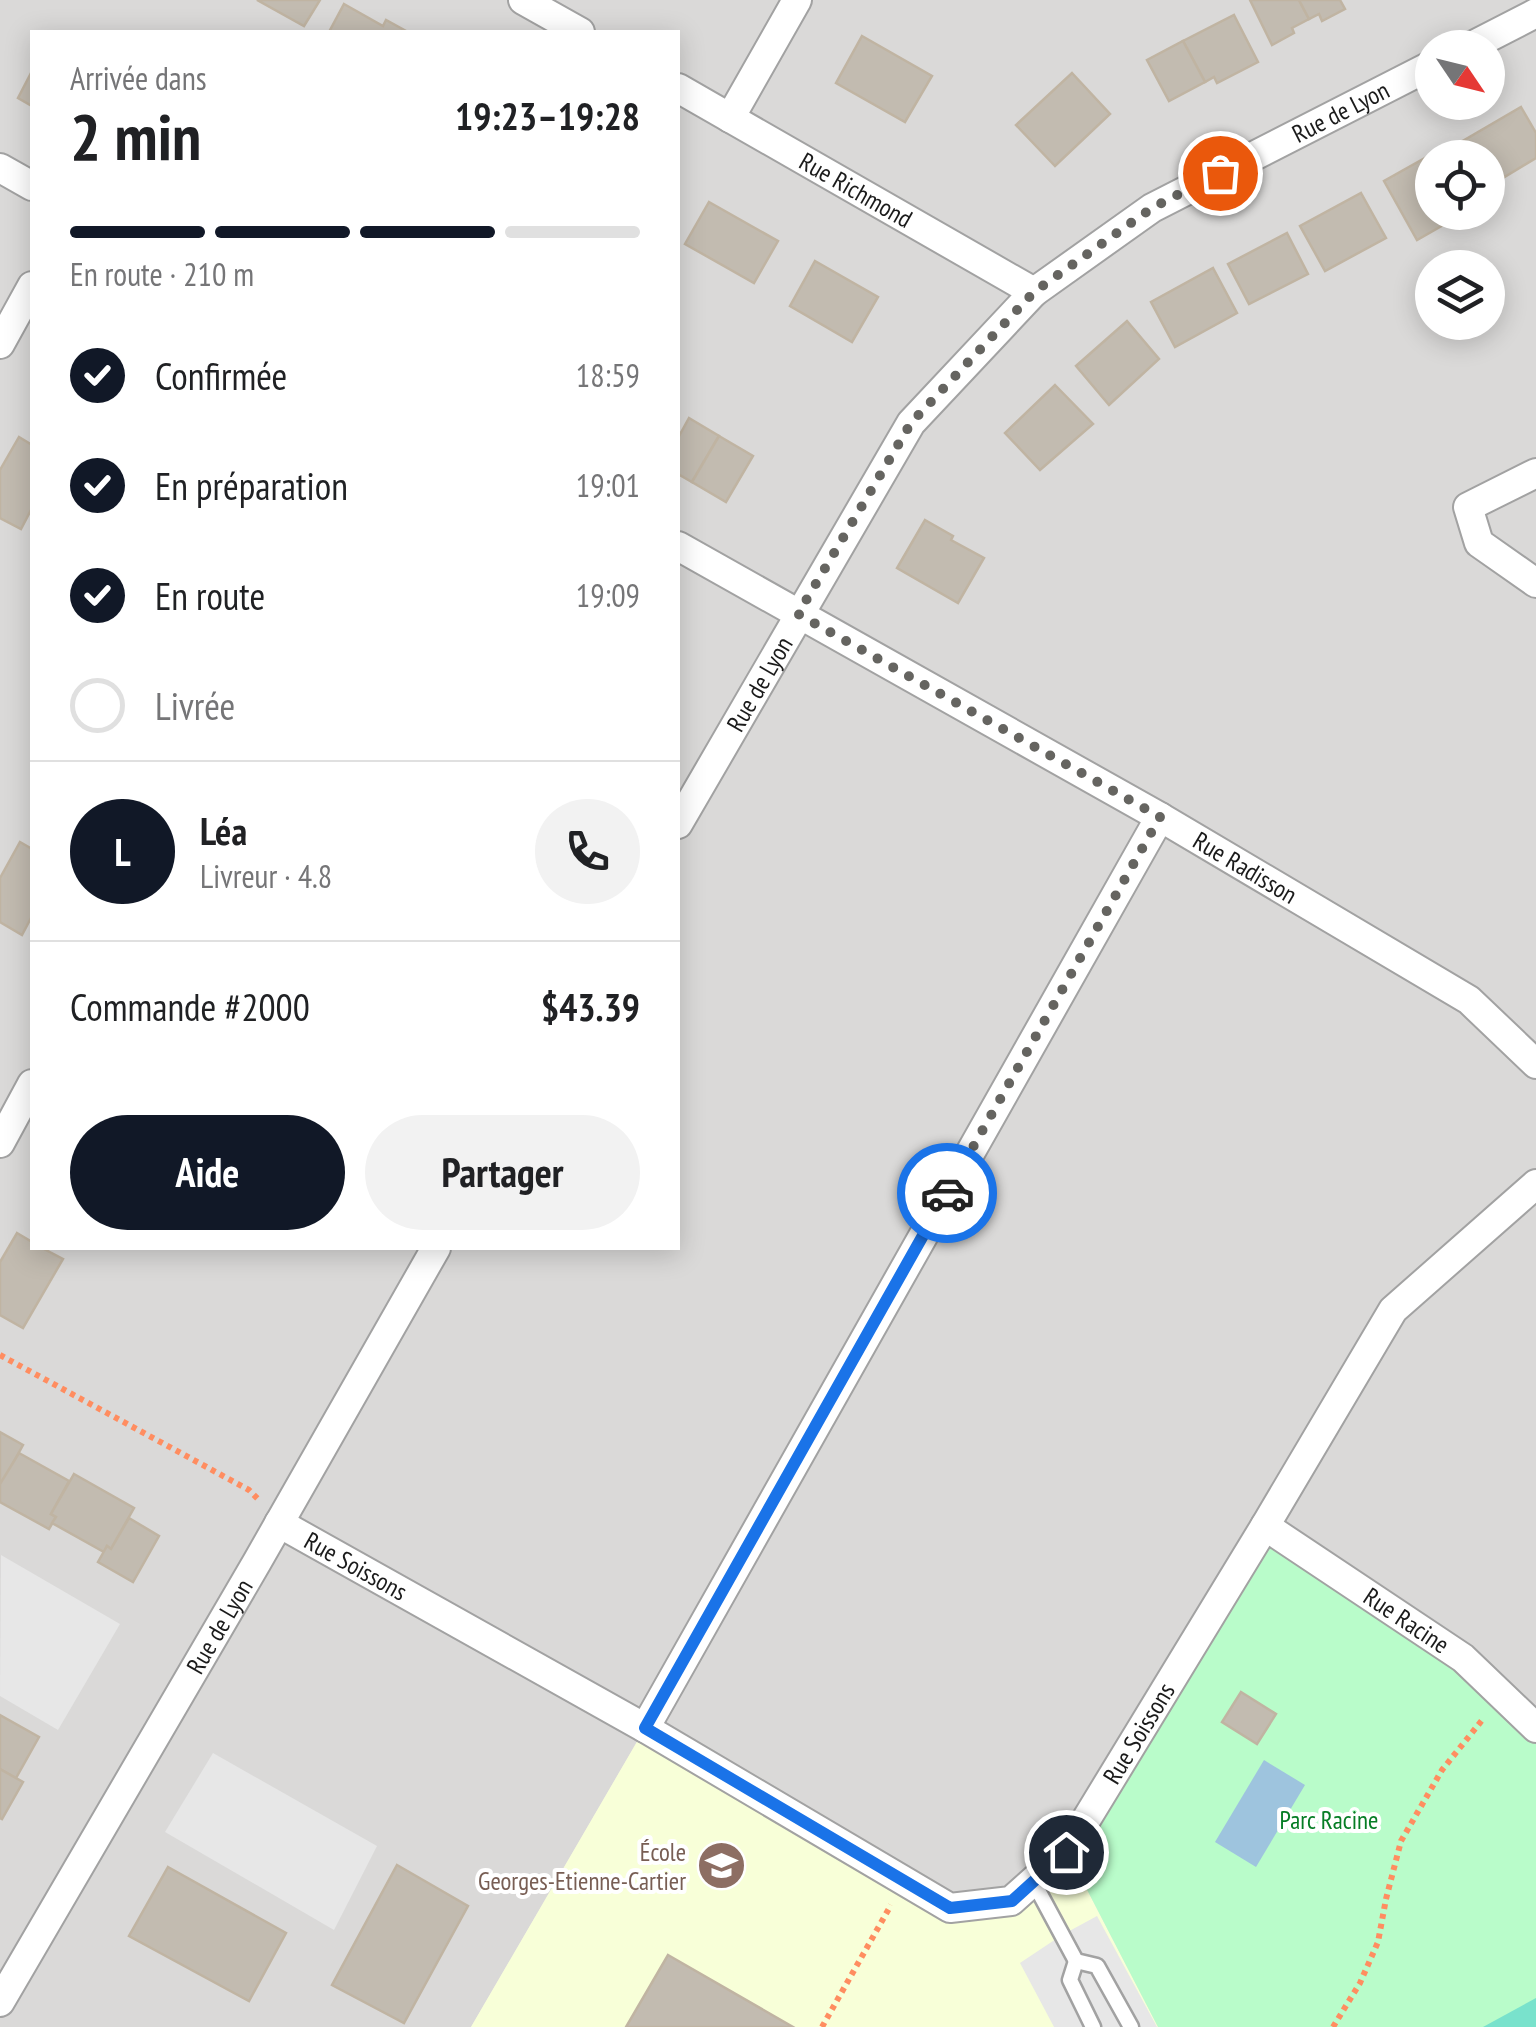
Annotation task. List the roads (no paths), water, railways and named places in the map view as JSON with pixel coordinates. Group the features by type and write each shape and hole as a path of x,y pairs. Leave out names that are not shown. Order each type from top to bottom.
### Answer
{"street":[{"path":"523,0 576,30"},
{"path":"730,118 796,0"},
{"path":"1503,30 1536,13"},
{"name":"Rue de Lyon","path":"680,820 911,423 1034,292 1152,208 1415,75"},
{"name":"Rue Richmond","path":"680,89 1034,292"},
{"path":"0,168 30,185"},
{"path":"0,344 30,290"},
{"path":"1536,473 1468,507 1479,543 1536,583"},
{"name":"Rue Radisson","path":"680,547 1160,817 1469,1000 1536,1064"},
{"path":"645,1728 1160,817"},
{"path":"0,1143 30,1088"},
{"name":"Rue Soissons","path":"279,1524 645,1728 950,1908 1012,1901 1066,1852 1393,1310 1536,1184"},
{"name":"Rue de Lyon","path":"0,2002 435,1250"},
{"name":"Rue Racine","path":"1266,1526 1463,1658 1536,1728"}],"lane":[{"path":"1033,1881 1076,1960 1070,1980 1093,2027"},
{"path":"1076,1960 1097,1966 1131,2027"}],"place":[{"name":"École Georges-Etienne-Cartier","path":"721,1866"}],"park label":[{"name":"Parc Racine","path":"1329,1820"}]}
